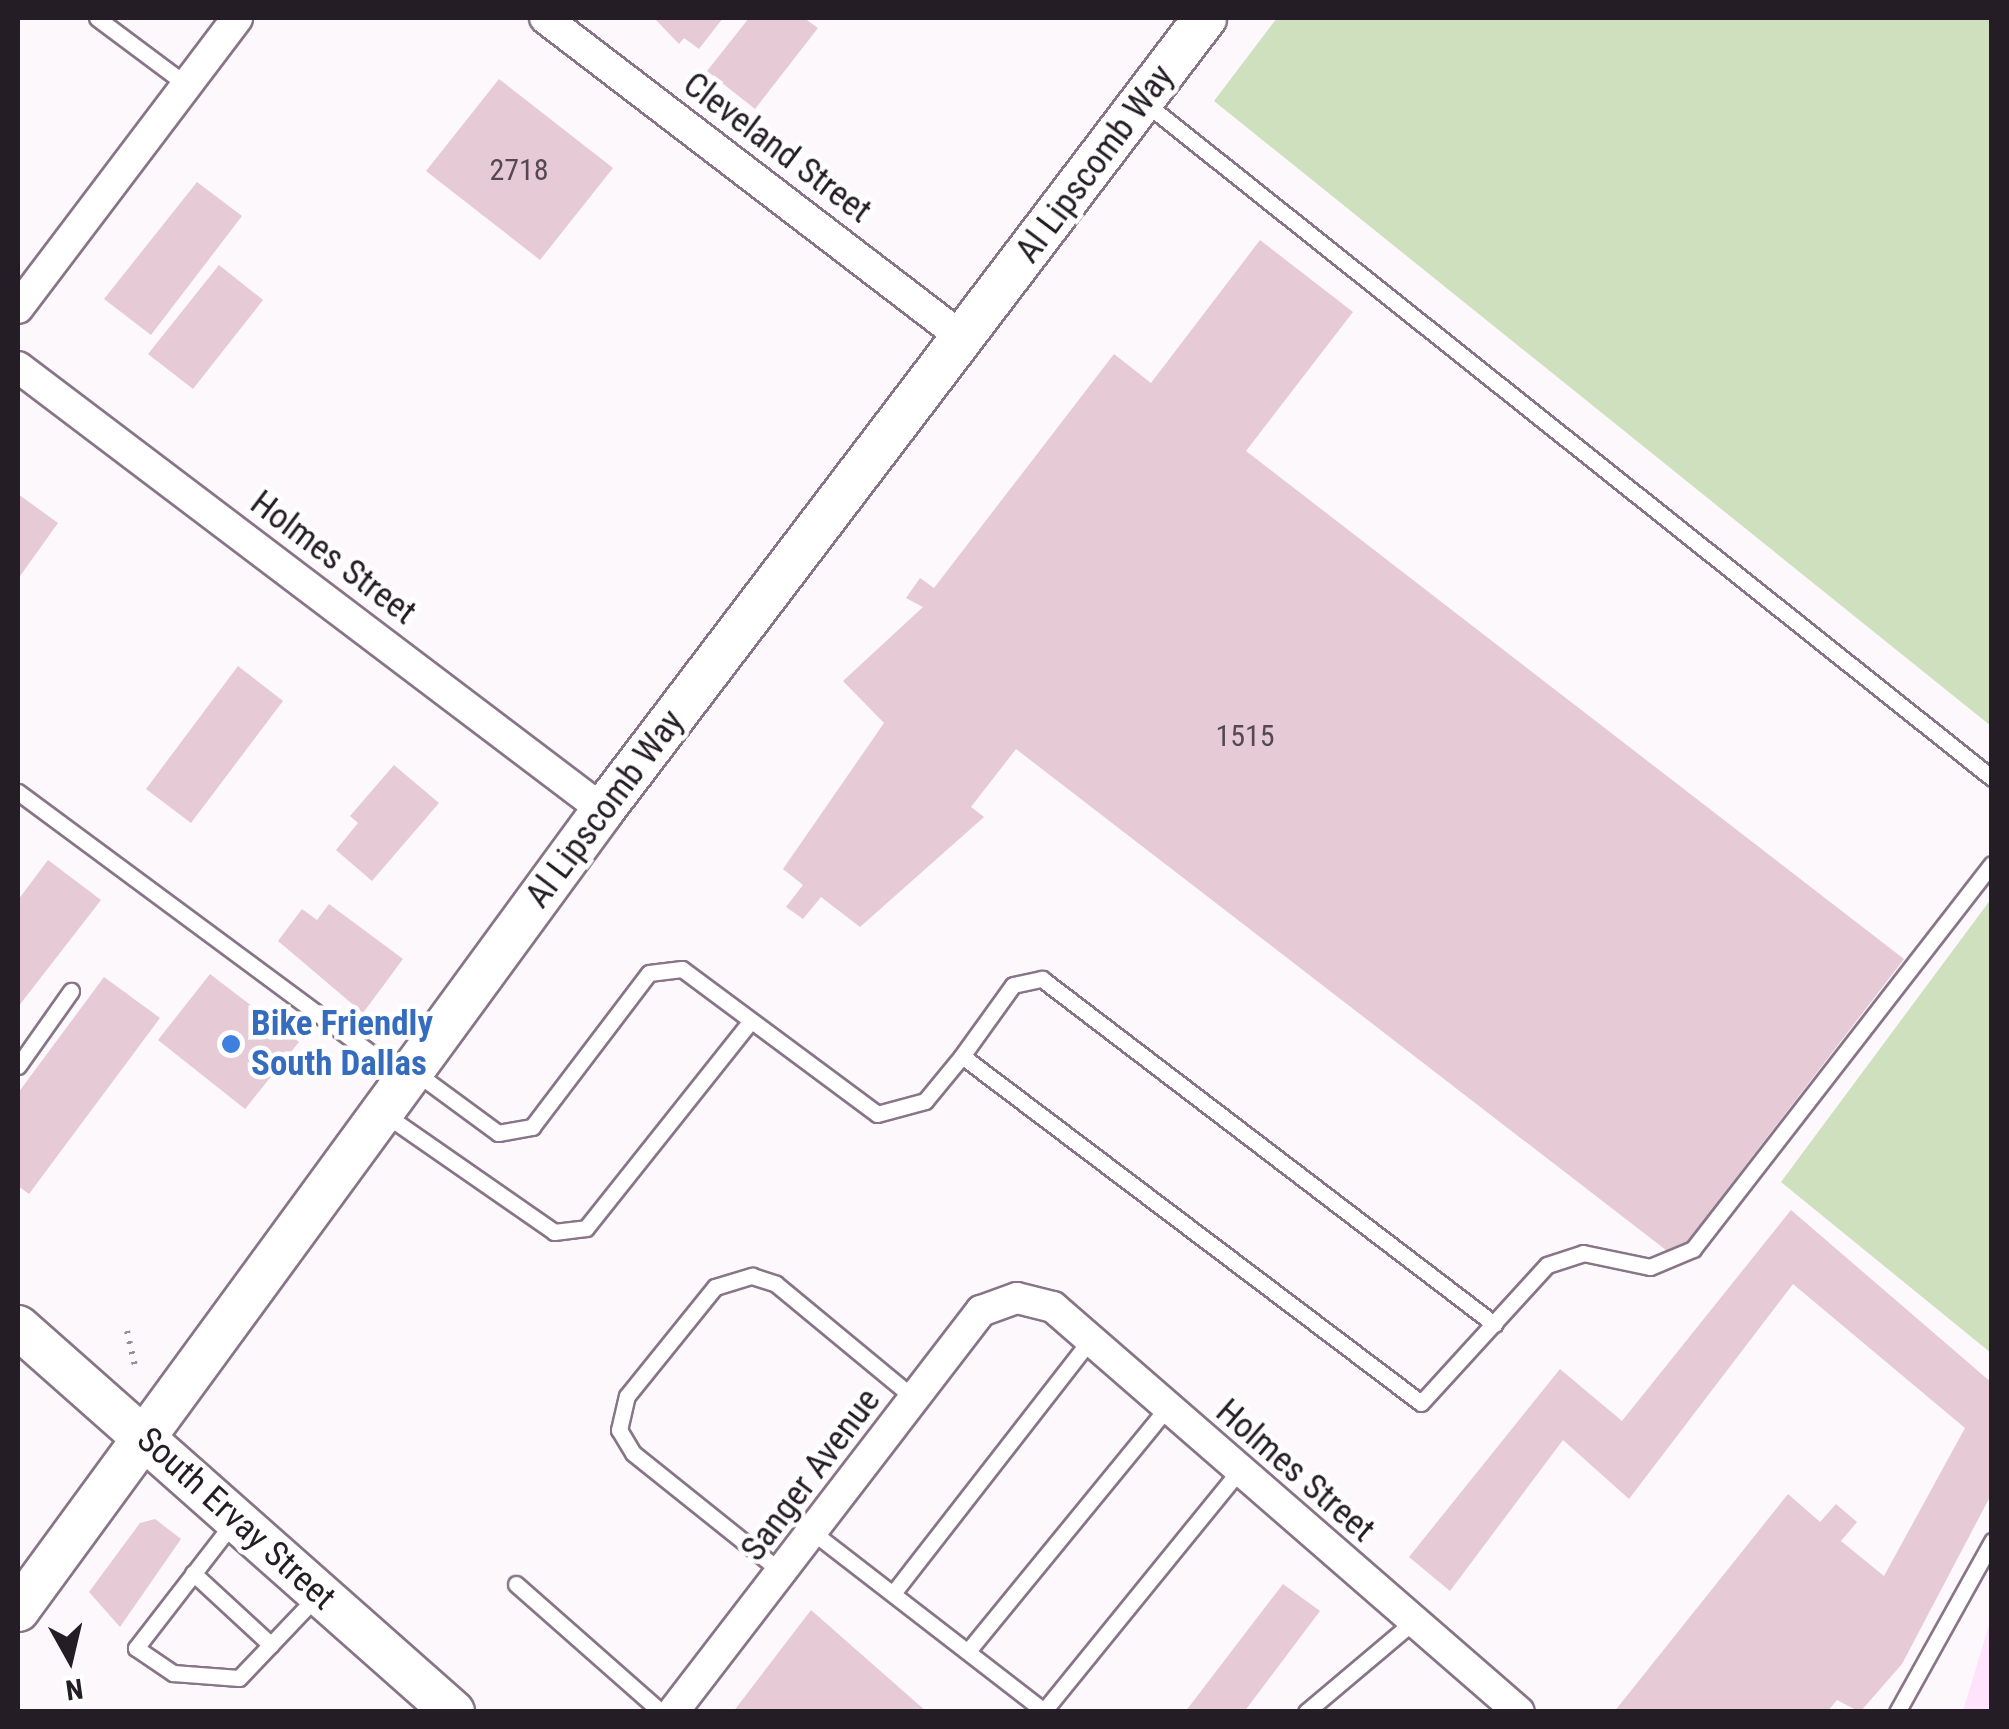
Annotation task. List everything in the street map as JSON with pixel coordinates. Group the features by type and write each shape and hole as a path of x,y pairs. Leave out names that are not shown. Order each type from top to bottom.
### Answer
{"street":[{"path":"18,308 237,18"},
{"name":"Cleveland Street","path":"545,18 963,338"},
{"name":"Al Lipscomb Way","path":"18,1610 602,810 1206,18"},
{"name":"Holmes Street","path":"18,367 602,810"},
{"name":"Holmes Street","path":"1017,1298 1053,1307 1092,1339 1166,1409 1519,1712"},
{"name":"Sanger Avenue","path":"673,1712 815,1534 981,1311 1017,1298"},
{"name":"South Ervay Street","path":"18,1327 453,1712"}],"lane":[{"path":"97,18 187,85"},
{"path":"1142,101 1992,778"},
{"path":"18,792 399,1086 554,1232 586,1228 749,1023"},
{"path":"962,1056 1409,1400 1431,1399 1494,1324 1565,1256 1650,1267 1693,1249 1992,864"},
{"path":"399,1086 498,1134 532,1127 649,973 682,968 749,1023 877,1114 925,1100 1013,984 1042,979 1494,1324"},
{"path":"18,1066 72,991"},
{"path":"784,1574 633,1453 619,1430 627,1396 716,1287 752,1276 776,1284 916,1399"},
{"path":"894,1592 1092,1339"},
{"path":"968,1651 1166,1409"},
{"path":"815,1534 1044,1711 1238,1471"},
{"path":"236,1518 136,1648 173,1674 238,1678 320,1593"},
{"path":"1897,1712 1992,1541"},
{"path":"193,1574 270,1644"},
{"path":"516,1584 662,1712"},
{"path":"1306,1712 1414,1622"}],"path":[{"path":"127,1332 136,1369"}],"shaded area":[{"path":"1991,1618 1991,1711 1963,1711"}],"green space":[{"path":"1277,18 1991,18 1991,726 1214,101"},
{"path":"1991,899 1991,1353 1781,1182"}],"building":[{"path":"654,18 723,18 699,49 684,38 679,44"},
{"path":"749,18 804,18 818,28 755,109 707,71"},
{"path":"499,79 613,168 540,260 426,171"},
{"path":"197,182 242,216 151,335 104,299"},
{"path":"1260,240 1353,312 1246,451 1904,959 1675,1257 1016,749 971,807 984,817 860,927 821,897 803,919 786,907 803,885 783,869 884,723 843,681 923,607 906,598 920,578 934,588 1114,354 1151,383"},
{"path":"219,265 263,300 193,389 148,354"},
{"path":"18,494 58,523 18,579"},
{"path":"238,666 283,701 191,823 146,789"},
{"path":"394,765 439,803 372,881 336,850 358,823 350,816"},
{"path":"48,860 101,900 18,1007 18,900"},
{"path":"329,904 403,959 363,1013 278,941 302,909 317,920"},
{"path":"210,974 299,1042 245,1109 158,1040"},
{"path":"104,977 160,1018 29,1194 18,1186 18,1093"},
{"path":"1791,1210 1992,1383 1992,1493 1902,1664 1860,1712 1837,1700 1827,1712 1614,1712 1788,1494 1820,1522 1836,1504 1857,1522 1841,1541 1884,1576 1965,1428 1793,1284 1629,1499 1563,1440 1450,1591 1409,1557 1560,1369 1622,1421"},
{"path":"155,1519 181,1539 120,1627 89,1592 140,1523"},
{"path":"1283,1584 1320,1611 1244,1712 1185,1712"},
{"path":"811,1610 927,1712 733,1712"}],"place":[{"name":"Bike Friendly South Dallas","path":"231,1044"}]}
